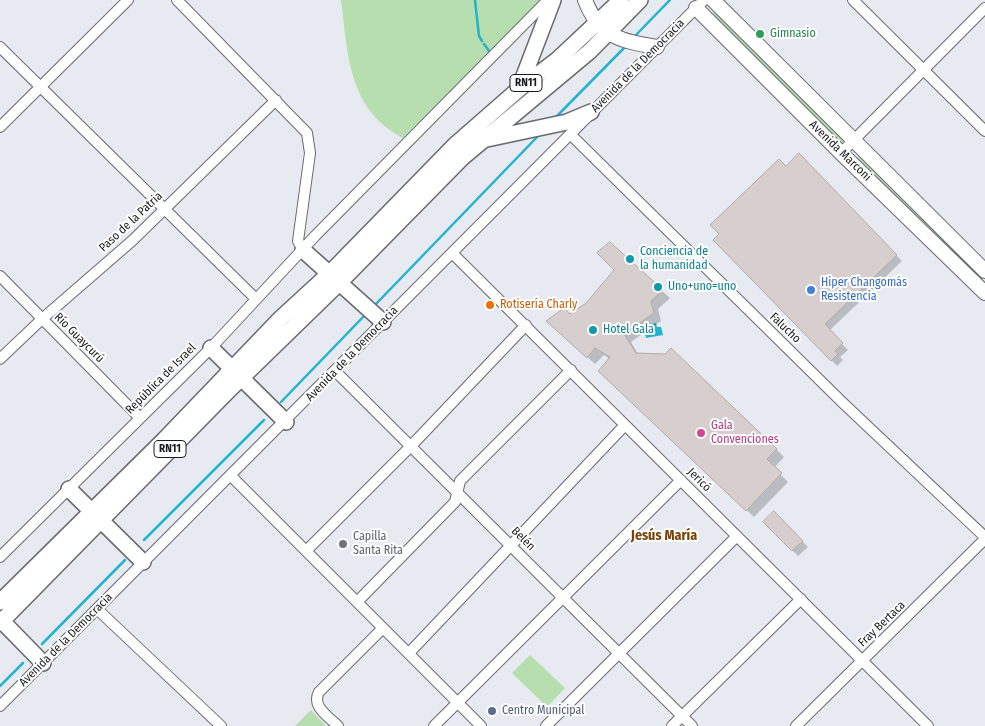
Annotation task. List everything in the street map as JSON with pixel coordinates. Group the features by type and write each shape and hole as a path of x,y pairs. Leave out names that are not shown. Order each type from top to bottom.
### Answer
{"highway":[{"path":"518,89 554,0"},
{"name":"RN11","path":"1,621 96,516 236,374 335,277 603,29 621,0"},
{"name":"RN11","path":"335,277 455,145 518,89 603,29 640,0"},
{"path":"483,139 567,122 592,112"},
{"path":"303,250 383,322"},
{"path":"211,348 286,422"},
{"path":"69,489 143,562"},
{"name":"RN11","path":"0,602 96,516"},
{"path":"1,621 42,663"}],"main road":[{"path":"585,0 590,13 603,29 626,42 657,47"},
{"name":"Avenida Marconi","path":"713,0 984,267"},
{"name":"Avenida Marconi","path":"700,4 841,153 985,293"}],"street":[{"path":"0,127 128,0"},
{"path":"177,0 307,134 310,154 298,241 303,250"},
{"name":"República de Israel","path":"0,555 211,348 303,250 548,0"},
{"path":"853,0 985,131"},
{"name":"Avenida de la Democracia","path":"0,706 286,422 700,4"},
{"path":"841,153 985,8"},
{"path":"0,48 163,210 256,299"},
{"name":"Paso de la Patria","path":"0,358 133,240 276,100"},
{"name":"Falucho","path":"570,134 843,403 985,538"},
{"name":"Jericó","path":"452,253 928,726"},
{"path":"972,280 984,267"},
{"name":"Río Guaycurú","path":"0,276 140,418"},
{"path":"306,550 411,446 526,325"},
{"path":"357,602 454,502 460,481 571,370"},
{"name":"Belén","path":"336,371 692,726"},
{"path":"409,654 625,424"},
{"path":"230,476 482,726"},
{"path":"434,726 681,480"},
{"path":"546,726 737,536"},
{"name":"Fray Bertaca","path":"802,724 985,538"},
{"path":"672,726 801,599"},
{"path":"97,609 218,725"},
{"path":"338,726 317,705 316,698 319,692 383,628"}],"green space":[{"path":"341,0 540,0 403,138 385,126 371,112 361,96 349,60"},
{"path":"716,10 844,140 840,144 712,15"},
{"path":"861,155 967,261 963,265 856,159"},
{"path":"530,655 565,688 547,707 512,673"},
{"path":"311,710 326,726 295,726"}],"water":[{"path":"656,323 657,327 661,327 663,335 646,338 644,330 652,328 652,324"}],"building":[{"name":"Hiper Changomás Resistencia","path":"799,153 897,255 825,324 843,343 835,351 838,354 831,361 713,240 719,234 710,225 779,159 786,166"},
{"path":"610,242 663,290 651,301 654,313 624,334 636,353 665,354 671,348 777,449 767,459 782,473 746,511 598,371 610,357 595,348 587,358 546,321 564,308 570,314 586,303 614,270 597,253"},
{"path":"774,511 803,541 792,551 763,522"}],"waterway":[{"path":"475,0 479,36 482,41"},
{"path":"634,37 670,0"},
{"path":"484,44 489,51"},
{"path":"556,117 625,47"},
{"path":"375,305 540,134"},
{"path":"281,402 366,314"},
{"path":"144,540 264,420"},
{"path":"42,644 125,560"},
{"path":"0,686 23,663"}],"place":[{"name":"Gimnasio","path":"760,34"},
{"name":"Conciencia de la humanidad","path":"630,259"},
{"name":"Uno+uno=uno","path":"658,287"},
{"name":"Hiper Changomás Resistencia","path":"811,290"},
{"name":"Rotisería Charly","path":"490,305"},
{"name":"Hotel Gala","path":"593,330"},
{"name":"Gala Convenciones","path":"701,433"},
{"name":"Capilla Santa Rita","path":"343,544"},
{"name":"Centro Municipal","path":"492,711"}],"district":[{"name":"Jesús María","path":"664,536"}]}
